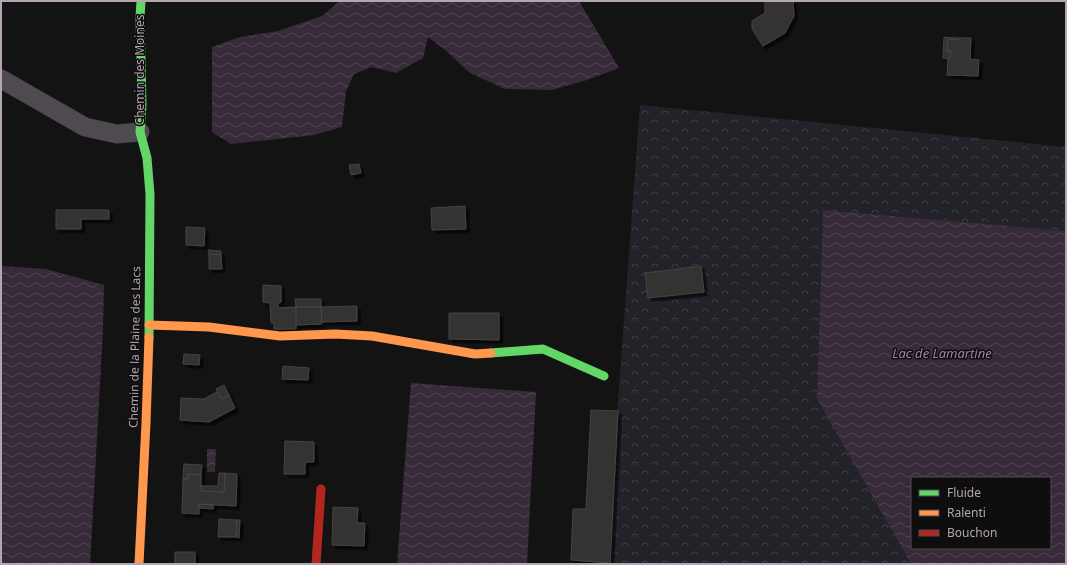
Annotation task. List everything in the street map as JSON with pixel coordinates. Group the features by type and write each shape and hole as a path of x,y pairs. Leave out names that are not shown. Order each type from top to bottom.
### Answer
{"street":[{"name":"Chemin des Moines","path":"1,79 84,127 117,134 140,132 142,105 140,17 142,1"},
{"name":"Chemin de la Plaine des Lacs","path":"139,564 149,325 150,194 147,158 140,132"},
{"path":"149,325 209,327 280,336 335,334 372,336 475,354 543,349 604,376"},
{"path":"316,564 321,489"}],"green space":[{"path":"640,105 1066,147 1066,231 823,210 817,399 911,564 606,564"}],"water":[{"path":"340,1 579,1 619,68 587,80 552,90 505,89 470,73 444,49 428,37 423,58 396,73 372,67 354,74 346,91 342,127 314,135 231,144 212,132 212,47 240,37 278,31 322,16"},
{"name":"Lac de Lamartine","path":"823,210 1066,231 1066,564 911,564 817,399"},
{"path":"1,266 46,269 104,285 103,330 90,564 1,564"},
{"path":"411,383 536,392 527,564 397,564"},
{"path":"207,449 216,449 215,472 207,472"}],"building":[{"path":"765,1 793,1 794,16 785,33 763,46 752,29 752,21 765,13"},
{"path":"944,37 958,38 958,40 948,39 947,51 951,51 950,59 943,58"},
{"path":"958,38 971,38 970,59 979,60 978,76 947,75 948,58 950,59 951,51 947,51 948,39 958,40"},
{"path":"359,164 361,173 351,175 349,165"},
{"path":"465,206 466,229 432,230 431,208"},
{"path":"56,210 109,210 109,219 81,219 81,229 56,229"},
{"path":"186,227 205,228 204,246 186,245"},
{"path":"208,250 221,251 221,255 209,254"},
{"path":"209,254 221,255 222,269 209,269"},
{"path":"701,266 704,292 648,298 645,273"},
{"path":"263,285 281,286 281,302 278,303 278,308 296,307 296,329 274,329 274,323 271,323 270,303 263,302"},
{"path":"295,299 321,299 321,307 296,307"},
{"path":"357,306 357,321 322,322 321,307"},
{"path":"296,307 321,307 322,324 296,325"},
{"path":"449,313 499,313 499,340 449,339"},
{"path":"184,354 200,355 199,365 183,364"},
{"path":"283,366 309,368 308,380 282,379"},
{"path":"224,385 229,395 221,399 216,389"},
{"path":"217,392 221,399 229,395 235,408 209,422 180,420 181,398 204,399"},
{"path":"591,410 618,411 610,563 571,560 573,509 586,509"},
{"path":"285,441 314,442 314,462 305,462 305,474 284,474"},
{"path":"184,464 202,465 201,475 188,474 188,479 183,479"},
{"path":"219,473 225,473 224,492 201,491 201,486 218,486"},
{"path":"225,473 237,474 236,506 199,504 199,514 182,513 183,479 188,479 188,474 201,475 201,491 224,492"},
{"path":"199,504 213,505 213,509 199,508"},
{"path":"333,507 358,508 357,523 365,523 364,546 332,545"},
{"path":"219,519 237,520 236,537 218,537"},
{"path":"237,520 240,520 239,538 236,537"},
{"path":"175,552 195,552 195,564 175,564"}],"traffic: fast":[{"path":"141,1 142,105 140,132 147,158 150,194 149,337"},
{"path":"491,353 543,349 604,376"}],"traffic: slow":[{"path":"149,325 209,327 280,336 335,334 372,336 475,354 491,353"},
{"path":"139,564 149,337"}],"traffic: jam":[{"path":"316,564 321,489"}]}
